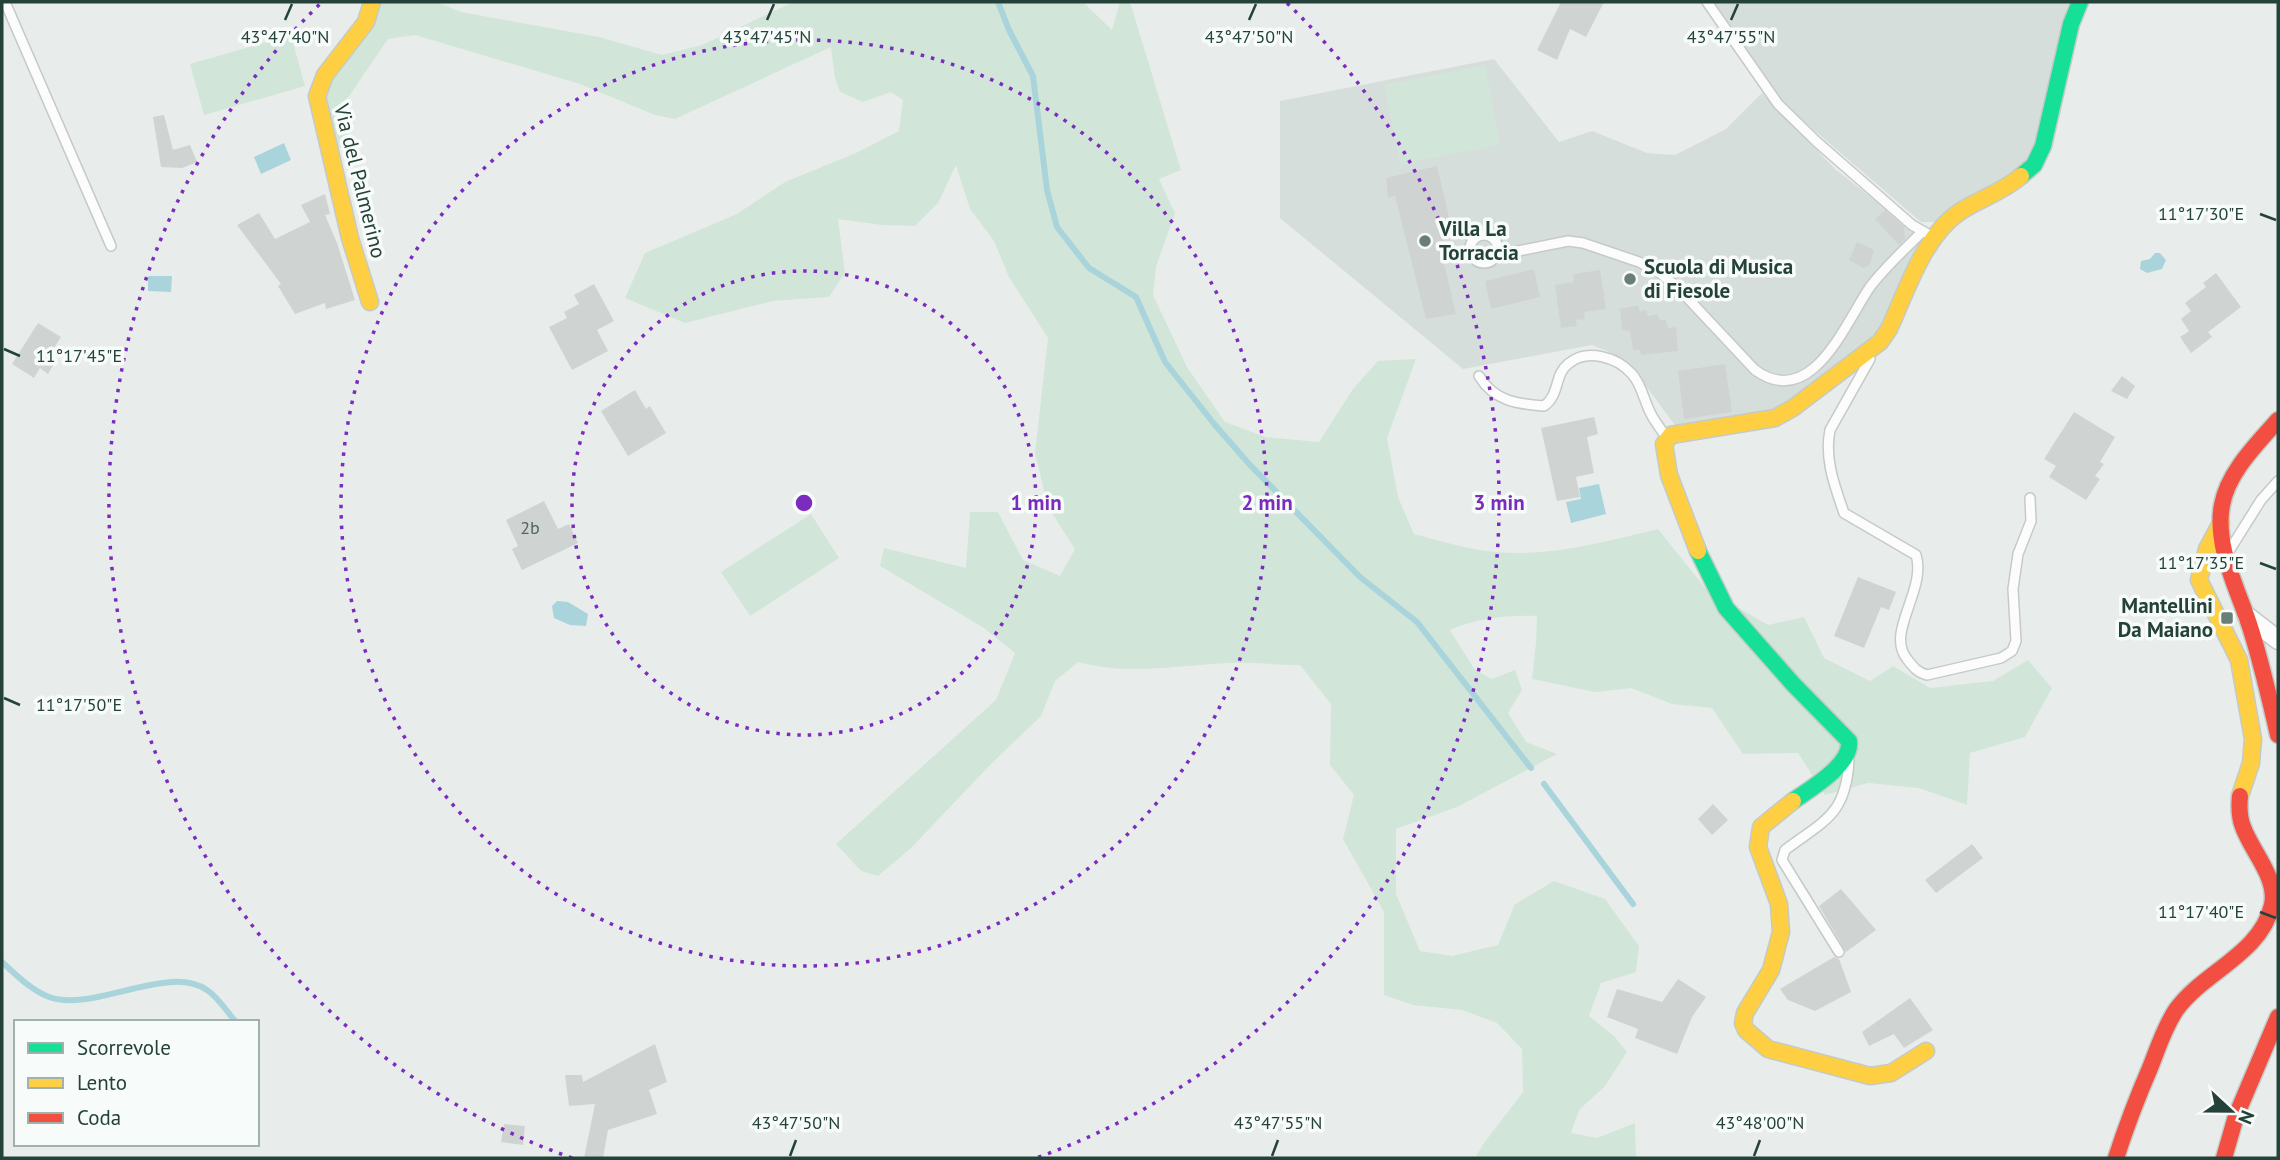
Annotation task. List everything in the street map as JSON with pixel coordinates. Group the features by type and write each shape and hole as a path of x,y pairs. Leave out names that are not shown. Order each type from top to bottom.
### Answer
{"street":[{"name":"Via del Palmerino","path":"370,302 350,239 317,96 325,75 366,22 372,2"},
{"path":"1926,1051 1891,1073 1870,1076 1768,1049 1753,1038 1742,1023 1748,1004 1771,970 1781,932 1779,904 1758,847 1761,827 1817,785 1849,751 1849,741 1793,684 1726,608 1705,568 1669,475 1664,452 1667,439 1671,435 1775,418 1793,408 1880,342 1889,329 1927,234 1960,211 2008,187 2034,165 2043,146 2071,24 2080,2"},
{"path":"2278,420 2255,447 2230,484 2222,504 2221,523 2226,556 2268,688 2278,736"},
{"path":"2116,1158 2166,1025 2188,996 2259,935 2269,923 2275,909 2273,887 2242,826 2239,809 2253,739 2239,660 2200,580 2207,549 2221,523"},
{"path":"2247,616 2278,640"},
{"path":"2224,1158 2236,1116 2273,1040 2278,1017"}],"lane":[{"path":"5,2 111,246"},
{"path":"1498,251 1518,251 1568,241 1583,243 1639,262 1659,272 1679,289 1755,370 1767,379 1779,382 1794,379 1814,370 1827,355 1871,287 1927,234 1912,225 1827,151 1778,104 1707,2"},
{"path":"1880,342 1830,430 1828,442 1831,475 1844,513 1916,555 1919,564 1918,581 1899,640 1900,651 1917,672 1927,675 2001,658 2012,651 2017,641 2012,589 2018,554 2031,522 2030,498"},
{"path":"1479,376 1484,385 1504,400 1545,406 1555,395 1561,372 1566,365 1586,355 1610,359 1631,373 1637,381 1651,415 1667,439"},
{"path":"2226,556 2261,499 2278,481"},
{"path":"1839,953 1782,860 1782,855 1784,850 1837,808 1848,782 1849,751"}],"shaded area":[{"path":"1713,2 2074,2 2034,156 1941,222 1921,222 1786,106"},
{"name":"Scuola di Musica di Fiesole","path":"1494,59 1559,142 1592,131 1647,153 1675,155 1726,129 1762,93 1835,169 1924,239 1875,337 1771,413 1677,428 1632,367 1592,345 1463,369 1280,218 1280,101"}],"green space":[{"path":"372,2 436,2 461,12 599,37 662,55 702,45 793,2 1083,2 1112,30 1120,2 1130,2 1181,170 1159,179 1175,213 1156,267 1153,295 1187,367 1225,422 1265,437 1319,442 1353,389 1378,361 1416,359 1387,438 1398,497 1414,534 1479,550 1531,553 1574,548 1658,529 1706,589 1768,625 1804,617 1824,658 1870,681 1893,666 1930,688 1993,681 2028,660 2052,688 2025,737 1970,753 1967,805 1919,788 1868,783 1825,795 1798,753 1743,754 1712,708 1672,704 1631,688 1595,692 1532,679 1537,616 1493,618 1450,630 1475,670 1492,679 1515,670 1522,690 1508,713 1526,742 1557,754 1457,807 1396,829 1396,894 1420,951 1452,956 1498,945 1515,904 1554,881 1605,899 1639,946 1636,972 1601,983 1589,1016 1614,1036 1627,1052 1605,1086 1579,1110 1571,1133 1597,1138 1635,1123 1636,1158 1475,1158 1523,1092 1522,1049 1497,1023 1462,1010 1413,1005 1384,995 1384,912 1343,839 1354,795 1330,765 1331,704 1300,665 1230,663 1135,669 1078,662 1055,681 1041,716 911,848 878,876 861,871 836,844 996,700 1015,653 984,628 880,566 884,548 966,568 970,512 998,512 1023,560 1060,576 1075,549 1048,507 1035,453 1048,338 1009,277 994,241 970,209 956,165 938,203 915,226 838,219 845,273 829,297 773,301 685,323 625,298 645,253 737,214 785,182 856,153 899,131 903,100 891,92 863,102 840,92 835,78 831,47 675,119 655,115 580,84 415,35 388,39 343,105 351,151 328,143 320,84"},
{"path":"291,35 305,86 204,115 190,64"},
{"path":"1485,65 1500,145 1400,164 1384,85"},
{"path":"811,514 839,558 750,616 721,572"}],"water":[{"path":"284,143 291,160 261,174 254,157"},
{"path":"2155,253 2160,253 2166,260 2162,269 2147,273 2140,269 2141,261 2150,259"},
{"path":"148,276 172,276 171,292 148,291"},
{"path":"1599,484 1606,514 1571,523 1566,502 1581,499 1579,488"},
{"path":"557,601 568,602 588,614 586,626 570,625 554,618 552,606"}],"building":[{"path":"1561,2 1604,2 1586,37 1570,29 1557,60 1537,50"},
{"path":"164,115 173,150 190,145 197,162 182,168 161,167 153,117"},
{"name":"Villa La Torraccia","path":"1437,166 1454,238 1439,242 1456,314 1426,319 1395,196 1388,197 1386,178"},
{"path":"325,194 330,214 325,215 355,300 326,309 325,303 295,314 278,286 281,284 237,225 259,213 275,239 310,222 301,205"},
{"path":"1885,210 1904,227 1905,239 1899,245 1875,219"},
{"path":"1857,242 1874,250 1870,265 1863,268 1849,260"},
{"path":"1534,269 1540,297 1491,309 1485,281"},
{"path":"1600,270 1606,309 1584,312 1585,319 1576,320 1577,326 1561,328 1555,285 1574,282 1573,274"},
{"path":"2216,273 2241,307 2208,332 2212,337 2191,353 2180,337 2189,331 2181,319 2191,311 2185,303 2206,287 2203,283"},
{"path":"594,284 614,321 597,330 608,351 572,370 549,327 567,318 564,312 579,304 574,295"},
{"path":"1638,305 1640,311 1646,310 1648,316 1657,314 1660,320 1666,320 1668,328 1676,327 1678,351 1641,355 1640,350 1633,350 1630,331 1622,330 1620,309"},
{"path":"38,323 61,337 49,356 56,361 48,374 40,368 34,378 12,364"},
{"path":"1725,364 1732,412 1684,419 1678,371"},
{"path":"2122,376 2135,386 2127,399 2111,391"},
{"path":"635,390 646,409 650,406 666,433 628,456 601,411"},
{"path":"2074,412 2115,437 2100,462 2104,464 2095,476 2100,479 2086,500 2049,477 2056,466 2044,459"},
{"path":"1594,417 1598,434 1587,437 1594,473 1576,477 1580,497 1557,501 1541,428"},
{"path":"544,501 558,529 569,524 578,543 522,570 512,549 518,546 506,520"},
{"path":"1858,577 1896,592 1889,610 1881,607 1864,648 1834,636"},
{"path":"1713,804 1728,820 1712,835 1698,819"},
{"path":"1972,844 1983,858 1936,893 1925,880"},
{"path":"1841,889 1876,930 1846,952 1819,906"},
{"path":"1834,957 1839,959 1851,992 1815,1011 1788,1000 1780,989"},
{"path":"1678,979 1706,997 1692,1017 1677,1054 1635,1038 1638,1029 1607,1017 1617,989 1662,1002"},
{"path":"1910,998 1933,1030 1904,1048 1894,1034 1869,1046 1862,1032"},
{"path":"655,1044 667,1082 649,1090 657,1114 608,1130 603,1158 584,1158 595,1104 569,1106 565,1075 582,1075 583,1082"},
{"path":"504,1124 525,1126 523,1145 501,1142"}],"waterway":[{"path":"998,2 1033,76 1047,190 1057,227 1089,268 1136,297 1165,362 1215,425 1250,465 1360,577 1417,622 1531,768"},
{"path":"1544,784 1633,904"},
{"path":"2,962 36,990 49,997 67,1000 87,999 172,982 191,983 211,993 234,1020"}],"traffic: fast":[{"path":"2021,176 2034,165 2043,146 2071,24 2080,2"},
{"path":"1698,551 1726,608 1793,684 1849,741 1844,759 1837,767 1793,801"}],"traffic: slow":[{"path":"370,302 350,238 317,96 325,75 366,22 372,2"},
{"path":"1698,551 1669,475 1664,444 1671,435 1775,418 1793,408 1880,342 1889,329 1918,264 1948,221 2021,176"},
{"path":"2221,523 2207,549 2199,580 2239,660 2253,739 2251,763 2240,796"},
{"path":"1793,801 1761,827 1758,847 1779,904 1781,932 1771,970 1745,1013 1743,1023 1746,1030 1768,1049 1870,1076 1891,1073 1926,1051"}],"traffic: jam":[{"path":"2278,420 2244,459 2230,481 2220,521 2224,553 2255,643 2278,735"},
{"path":"2116,1158 2136,1101 2176,1010 2201,984 2230,962 2256,937 2266,922 2272,905 2273,895 2268,875 2242,823 2240,796"},
{"path":"2224,1158 2236,1116 2278,1017"}],"place":[{"name":"Villa La Torraccia","path":"1425,241"},
{"name":"Scuola di Musica di Fiesole","path":"1630,279"},
{"name":"Mantellini Da Maiano","path":"2227,618"}]}
